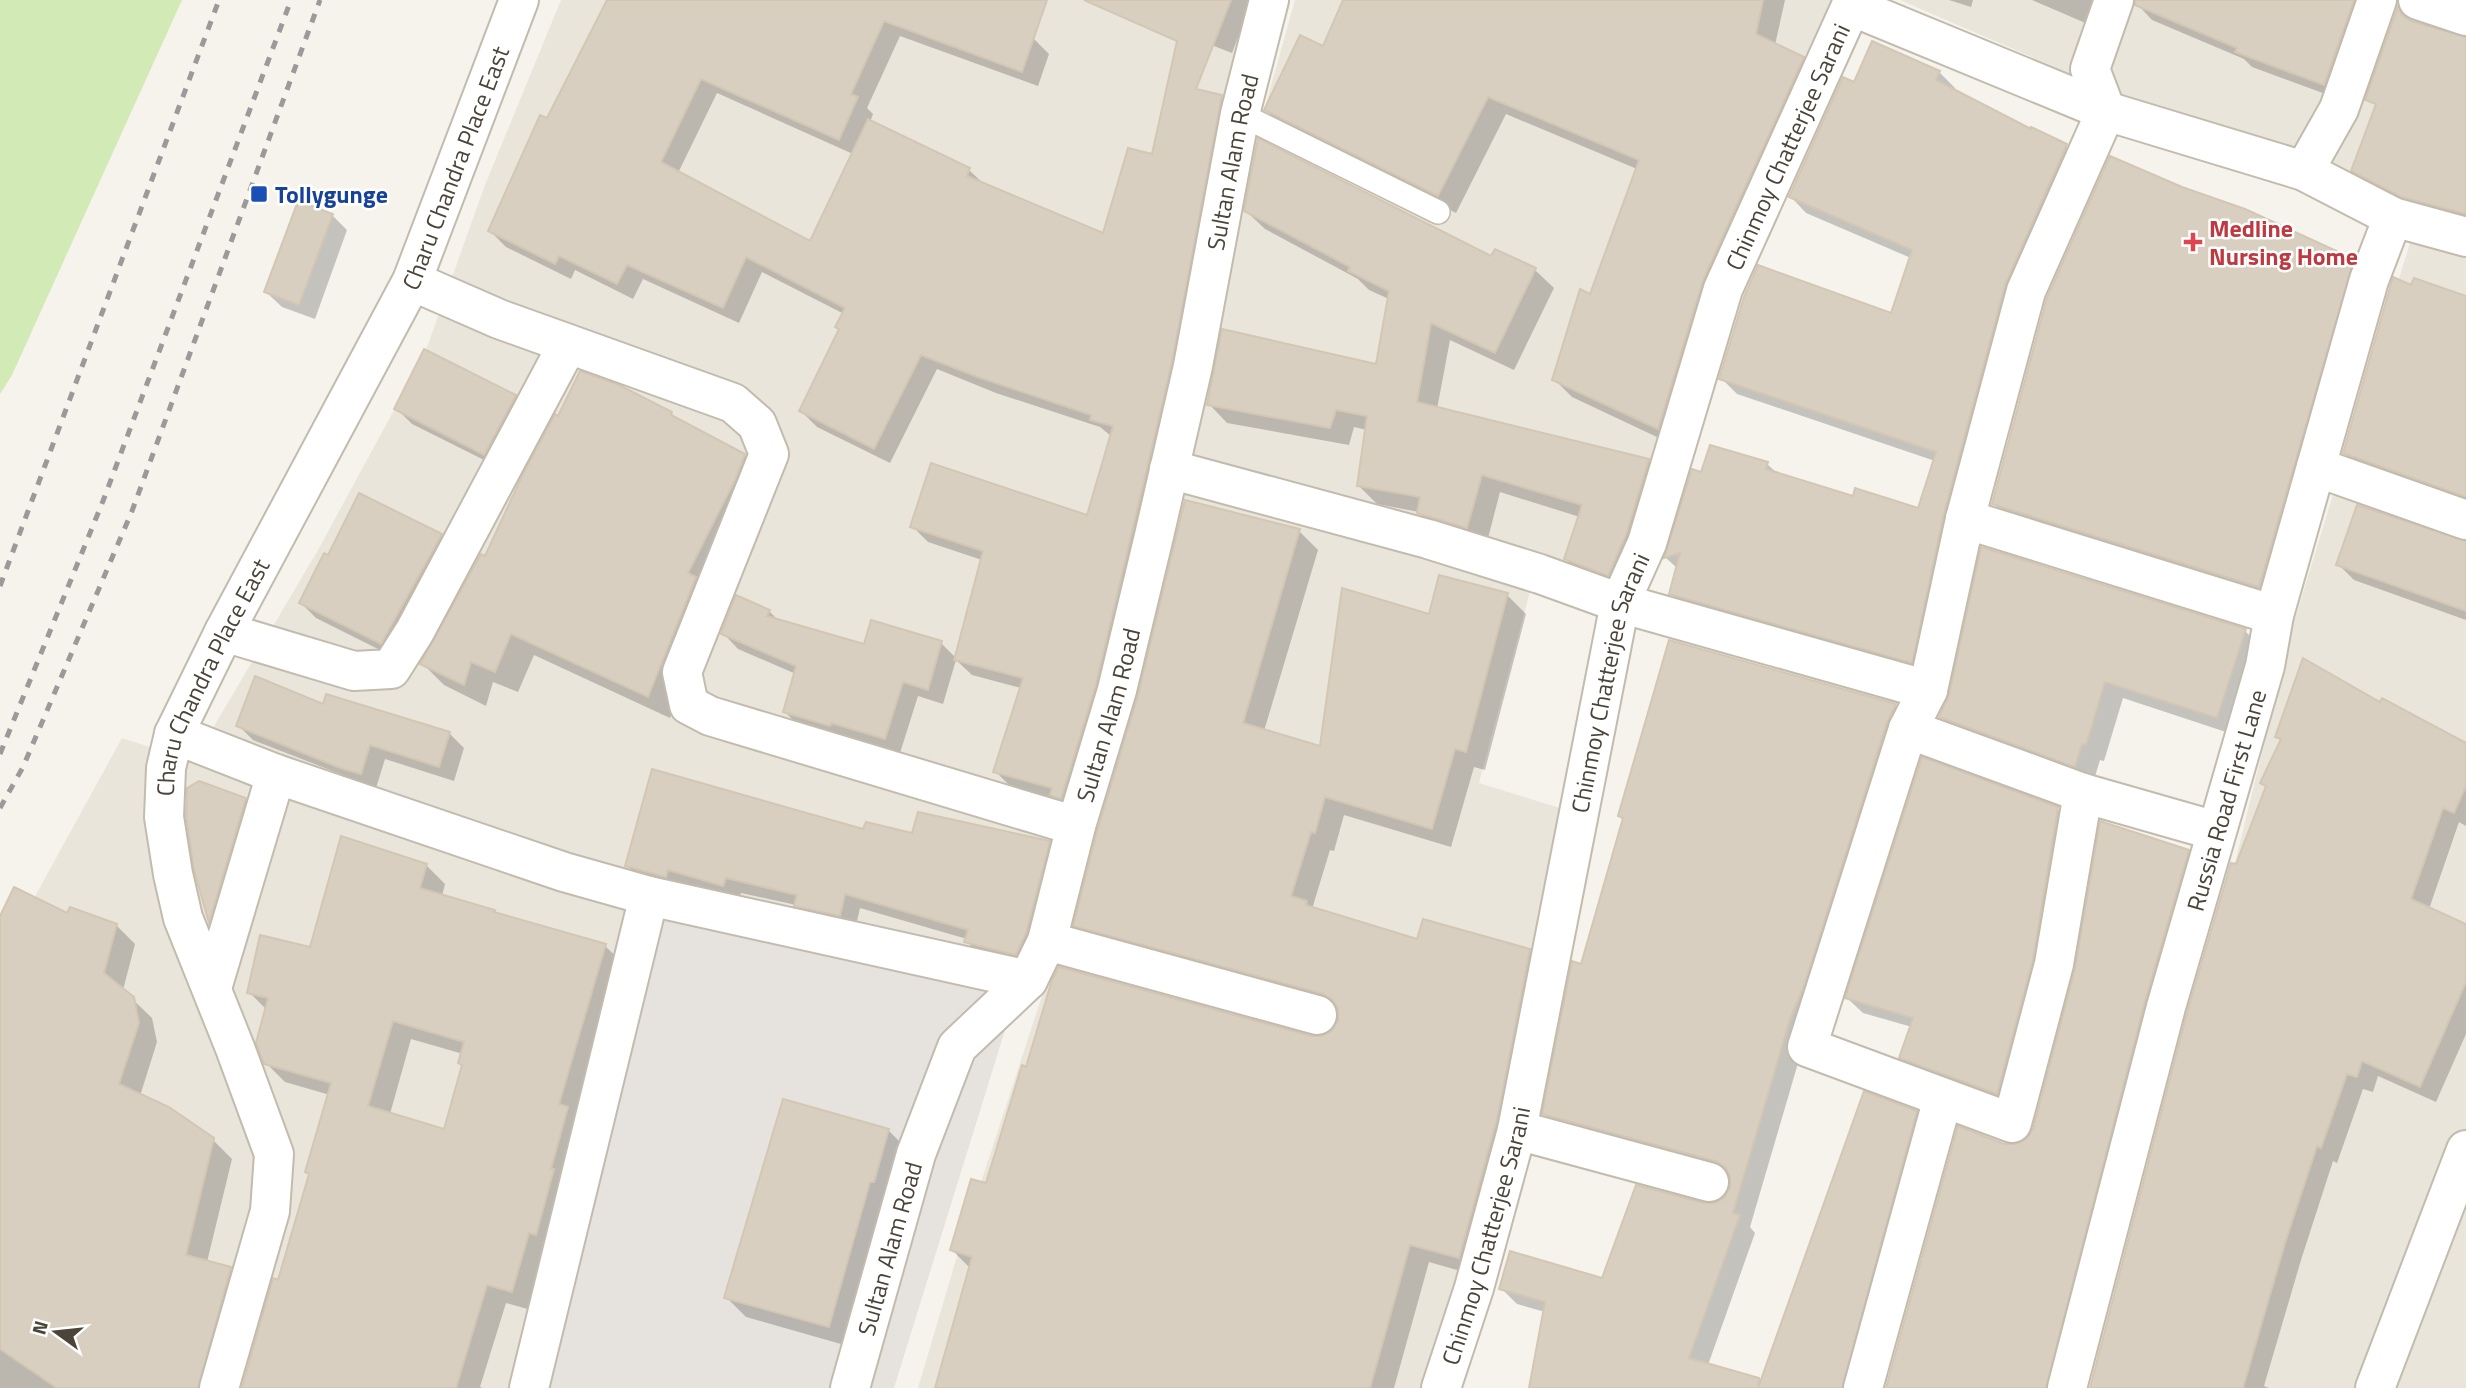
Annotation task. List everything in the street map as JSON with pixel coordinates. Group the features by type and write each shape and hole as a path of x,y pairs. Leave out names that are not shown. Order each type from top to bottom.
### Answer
{"street":[{"name":"Charu Chandra Place East","path":"219,1388 270,1211 274,1154 183,918 164,817 166,768 174,734 224,632 412,281 519,0"},
{"name":"Sultan Alam Road","path":"850,1388 916,1154 957,1046 1028,981 1047,941 1076,826 1117,690 1193,366 1240,114 1269,0"},
{"path":"2083,793 2054,964 2012,1123 1807,1047 1908,729 1928,690 1965,519 2026,291 2106,111 2090,69 2114,0"},
{"path":"2304,171 2339,108 2377,0"},
{"path":"2418,0 2466,16"},
{"path":"1851,3 2106,111 2304,171 2393,217 2466,237"},
{"name":"Chinmoy Chatterjee Sarani","path":"1448,1387 1517,1130 1620,603 1647,543 1723,289 1851,3"},
{"name":"Russia Road First Lane","path":"2067,1388 2166,1007 2265,666 2274,615 2369,281 2393,217"},
{"path":"412,281 499,319 733,403 757,424 769,454 682,672 689,705 710,716 1076,826"},
{"path":"224,632 354,671 391,669 415,631 568,344"},
{"path":"2316,467 2466,520"},
{"path":"1169,469 1428,539 1540,574 1620,603 1928,690"},
{"path":"1965,519 2274,615"},
{"path":"1908,729 2083,793 2217,831"},
{"path":"174,734 276,774 564,872 649,896 1028,981"},
{"path":"212,988 276,774"},
{"path":"529,1388 649,896"},
{"path":"1047,941 1317,1015"},
{"path":"1863,1388 1943,1098"},
{"path":"1517,1130 1709,1182"},
{"path":"2375,1388 2466,1150"}],"lane":[{"path":"1240,114 1438,212"}],"shaded area":[{"path":"561,0 1264,0 1162,472 1024,969 623,879 207,738 318,550 425,353 485,185"},
{"path":"1295,0 1851,0 1725,279 1637,576 1589,585 1190,459 1228,239"},
{"path":"1900,0 2466,0 2466,224 2194,127"},
{"path":"2410,243 2466,255 2466,1137 2368,1388 2099,1388 2190,1047 2294,622"},
{"path":"1182,471 1533,580 1479,783 1579,814 1451,1388 918,1388 958,1253 1054,959"},
{"path":"122,738 633,905 516,1388 0,1388 0,960"},
{"path":"662,908 1020,982 894,1388 546,1388"},
{"path":"2466,1190 2466,1388 2389,1388"}],"green space":[{"path":"0,0 182,0 12,375 0,394"}],"building":[{"path":"607,0 1047,0 1022,72 884,21 851,94 858,97 839,140 701,79 661,162 810,241 868,119 970,168 967,176 1103,233 1128,148 1152,154 1177,41 1084,0 1231,0 1196,89 1222,95 1172,362 1096,684 1061,799 1050,795 1052,788 993,772 1023,678 954,660 983,551 910,527 931,463 1087,515 1113,426 1090,420 1091,415 921,355 874,449 799,411 839,329 835,327 845,308 746,257 723,308 627,265 617,284 559,256 555,264 488,231 540,115 547,118"},
{"path":"1343,0 1763,0 1756,34 1804,57 1703,280 1658,429 1552,380 1580,289 1590,294 1639,160 1488,97 1438,196 1264,110 1300,35 1323,46"},
{"path":"2135,0 2354,0 2324,85 2235,52 2237,48 2135,5"},
{"path":"2398,7 2402,15 2411,21 2466,37 2466,214 2401,197 2351,171 2376,104 2365,100"},
{"path":"1872,41 1940,71 1936,80 2031,129 2067,144 2005,285 1944,513 1912,663 1669,594 1680,553 1664,558 1692,469 1701,472 1710,445 1768,462 1766,469 1853,496 1855,488 1918,508 1936,452 1719,379 1744,297 1758,265 1891,313 1912,250 1789,197 1843,77 1854,82"},
{"path":"1258,138 1491,256 1495,249 1536,268 1495,353 1431,323 1417,402 1649,459 1626,535 1608,576 1564,559 1582,505 1482,475 1467,528 1417,513 1420,497 1357,486 1367,416 1336,410 1330,428 1207,405 1222,329 1376,364 1389,291 1348,271 1350,267 1244,211"},
{"path":"2110,156 2182,187 2245,209 2354,259 2259,587 1992,504 2047,298"},
{"path":"298,201 333,214 299,305 264,292"},
{"path":"2393,277 2411,285 2414,278 2466,296 2466,497 2343,453"},
{"path":"424,349 516,395 484,455 394,409"},
{"path":"580,371 619,385 745,454 735,480 688,573 696,577 648,697 511,634 495,672 471,662 464,685 420,664 481,554 485,556 523,474 555,414 558,416"},
{"path":"359,493 442,534 381,644 299,603 324,553 328,555"},
{"path":"1185,500 1300,529 1243,723 1320,746 1342,588 1429,614 1439,575 1508,593 1466,752 1455,749 1432,829 1325,797 1315,833 1311,832 1291,896 1307,901 1306,905 1417,939 1423,919 1530,949 1498,1115 1459,1258 1410,1245 1370,1388 935,1388 972,1257 950,1250 971,1179 986,1183 1022,1065 1026,1067 1052,980 1059,967 1311,1036 1322,1036 1332,1031 1338,1020 1338,1009 1333,1000 1323,994 1073,926 1097,832 1138,695"},
{"path":"2357,505 2466,541 2466,611 2336,565"},
{"path":"1981,547 2246,629 2217,718 2105,682 2086,745 2082,744 2075,767 1939,717 1949,695"},
{"path":"736,595 770,610 767,616 864,644 871,620 942,641 928,690 903,682 885,739 783,712 796,666 721,634"},
{"path":"1669,640 1896,704 1887,722 1804,986 1790,1019 1733,1213 1740,1215 1689,1358 1759,1378 1758,1388 1529,1388 1545,1302 1499,1289 1510,1251 1602,1278 1636,1185 1704,1203 1714,1203 1724,1198 1730,1187 1730,1176 1725,1167 1715,1161 1542,1114 1572,961 1581,964 1623,818 1618,816"},
{"path":"2303,658 2380,702 2382,698 2466,743 2466,786 2454,813 2443,808 2411,899 2466,924 2466,982 2420,1087 2362,1061 2357,1077 2347,1074 2321,1148 2317,1146 2285,1243 2243,1388 2090,1388 2187,1013 2231,863 2236,864 2266,786 2260,783 2281,739 2275,737"},
{"path":"255,676 323,704 326,694 450,732 439,767 370,745 361,774 236,726"},
{"path":"1922,757 2058,807 2033,959 1997,1094 1899,1058 1913,1018 1845,998"},
{"path":"652,769 863,829 866,822 912,833 918,812 1050,841 1026,933 1016,955 964,942 968,930 845,894 840,916 794,906 797,895 726,878 723,886 668,870 666,877 625,866"},
{"path":"199,781 246,798 209,923 194,870 186,816 187,788"},
{"path":"2100,821 2189,850 2145,1001 2046,1388 1886,1388 1958,1126 2004,1144 2016,1144 2026,1139 2033,1129 2075,969"},
{"path":"341,836 427,864 420,888 606,944 559,1104 568,1107 536,1235 529,1233 512,1292 487,1285 456,1388 242,1388 273,1278 278,1280 309,1174 305,1172 331,1083 264,1064 256,1043 268,998 247,993 260,935 310,947","holes":["393,1021 464,1042 458,1063 462,1065 444,1129 368,1106"]},
{"path":"14,887 67,913 70,907 117,924 104,973 134,997 139,1023 119,1084 169,1107 214,1138 186,1255 231,1267 198,1388 57,1388 0,1349 0,916"},
{"path":"1864,1091 1917,1111 1842,1388 1758,1388"},
{"path":"783,1099 889,1129 874,1182 870,1182 829,1327 724,1298"}],"railway":[{"path":"0,586 219,0"},
{"path":"0,754 103,501 291,0"},
{"path":"0,808 23,767 132,511 320,0"}],"place":[{"name":"Tollygunge","path":"259,194"},
{"name":"Medline Nursing Home","path":"2193,242"}]}
